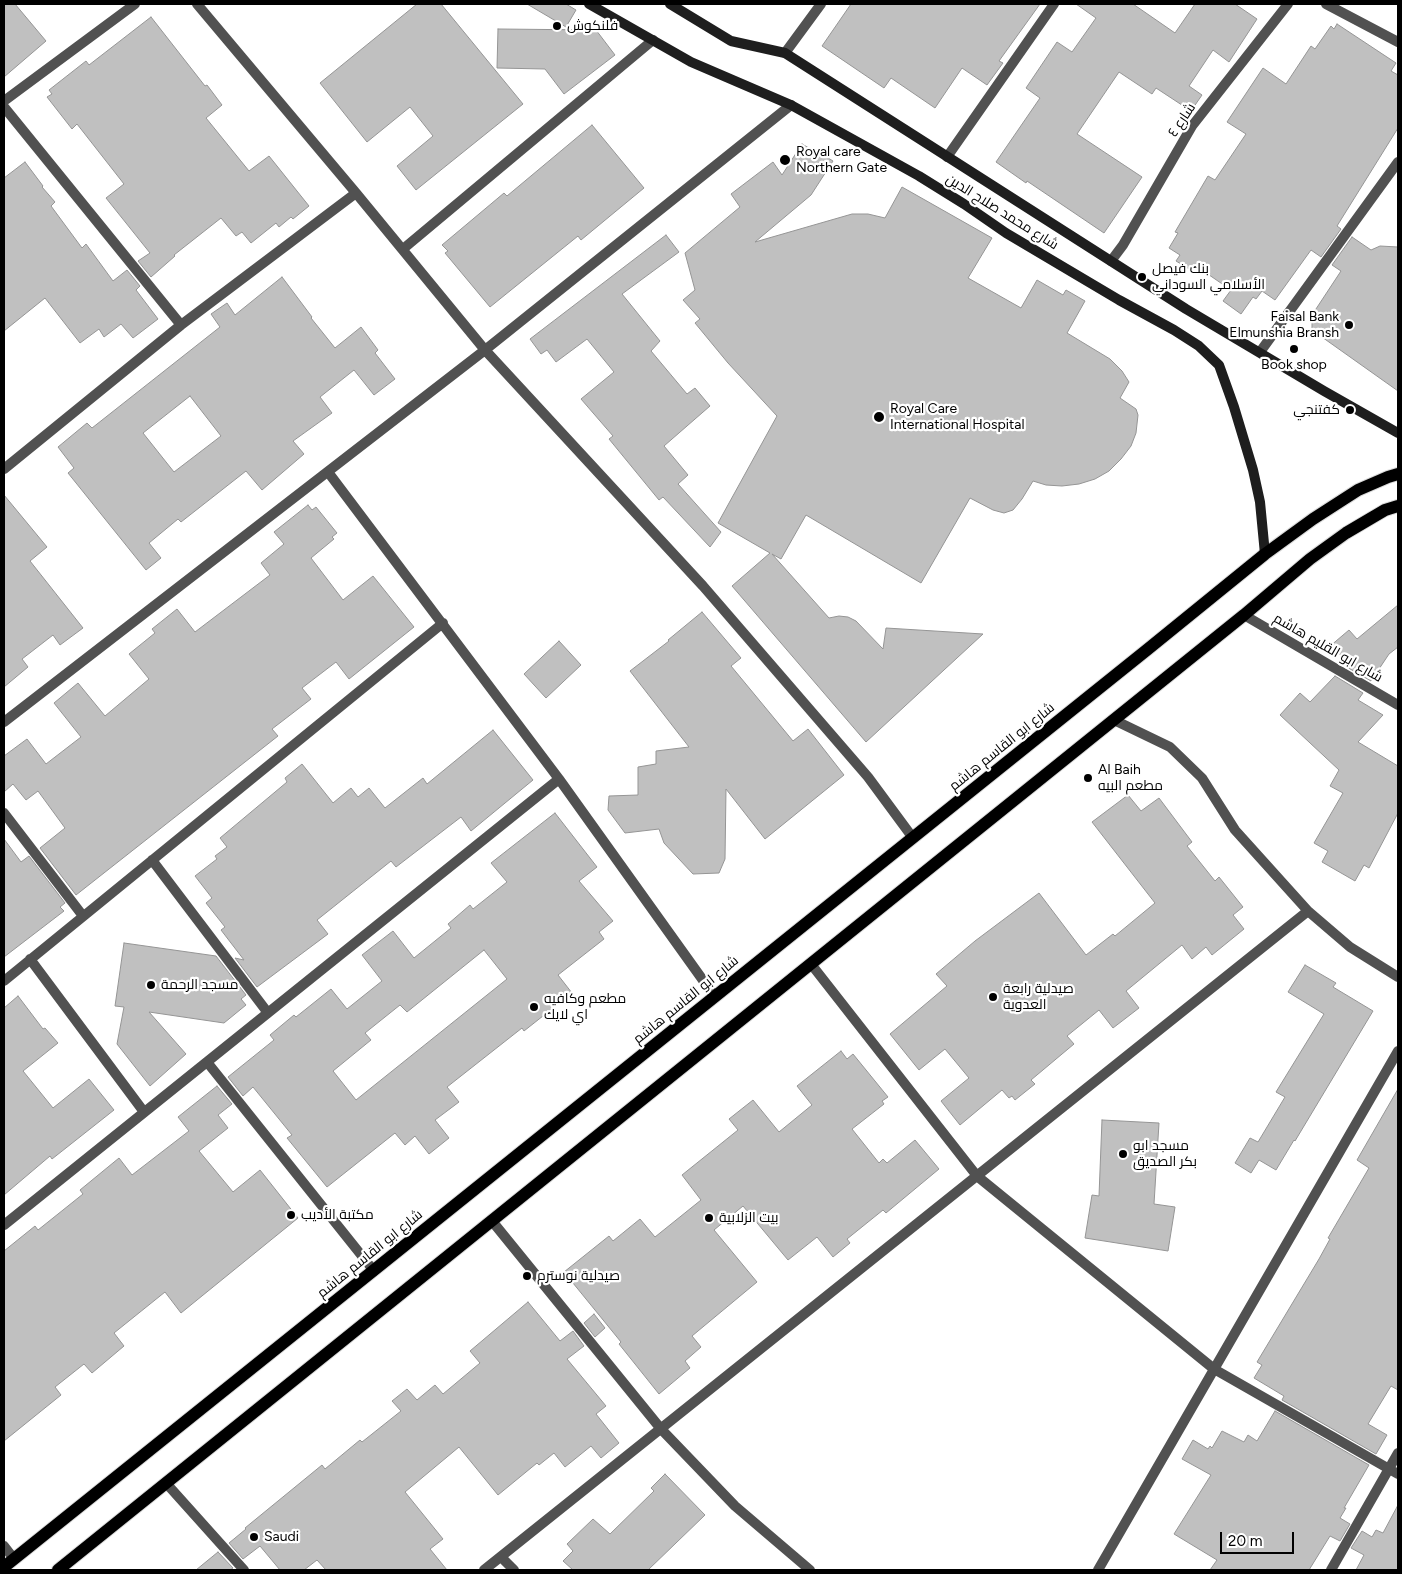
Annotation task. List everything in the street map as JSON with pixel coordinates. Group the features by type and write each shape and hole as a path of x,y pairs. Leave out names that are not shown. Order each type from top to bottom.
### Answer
{"main road":[{"name":"شارع محمد صلاح الدين","path":"589,4 691,62 791,105 919,176 1006,233 1199,346 1219,365 1254,470 1260,502 1265,554"},
{"name":"شارع محمد صلاح الدين","path":"670,4 731,41 785,53 1186,309 1398,433"},
{"name":"شارع ابو القاسم هاشم","path":"9,1563 1265,554 1313,519 1358,490 1388,476 1398,474"},
{"path":"58,1570 1114,720 1310,559 1339,538 1385,510 1398,506"}],"street":[{"path":"4,101 136,4"},
{"path":"198,4 485,350 703,586 868,777 913,838"},
{"path":"785,53 821,4"},
{"path":"947,157 1054,4"},
{"name":"شارع ٤","path":"1111,261 1123,245 1192,126 1288,4"},
{"path":"1326,4 1398,42"},
{"path":"403,250 653,40"},
{"path":"4,722 485,350 791,105"},
{"path":"4,107 181,325"},
{"path":"1260,352 1398,162"},
{"path":"4,469 181,325 356,193"},
{"path":"328,472 560,779 715,997"},
{"name":"شارع ابو القليم هاشم","path":"1244,615 1398,705"},
{"path":"4,981 442,623"},
{"path":"1114,720 1170,747 1202,778 1235,830 1308,910 1350,947 1398,977"},
{"path":"4,1225 560,779"},
{"path":"4,813 83,916"},
{"path":"152,860 268,1013"},
{"path":"484,1570 1308,910"},
{"path":"30,959 144,1112"},
{"path":"811,964 977,1176 1214,1369 1394,1471"},
{"path":"1098,1570 1398,1052"},
{"path":"207,1062 374,1271"},
{"path":"492,1221 661,1428 735,1506 810,1570"},
{"path":"1331,1570 1394,1471 1398,1453"},
{"path":"166,1483 244,1570"},
{"path":"4,1546 9,1563"},
{"path":"501,1557 514,1570"}],"building":[{"path":"4,4 15,4 46,41 4,77"},
{"path":"417,4 441,4 523,104 416,190 397,166 433,136 410,107 367,142 320,83"},
{"path":"527,4 566,4 576,10 566,27"},
{"path":"851,4 1040,4 999,61 1003,63 987,85 962,68 935,108 891,78 884,88 822,46"},
{"path":"1076,4 1133,4 1175,33 1195,4 1235,4 1257,19 1229,62 1213,50 1189,86 1202,95 1191,111 1156,88 1152,94 1119,72 1077,134 1142,177 1104,233 996,162 1040,98 1026,88 1057,42 1072,52 1096,18"},
{"path":"151,17 222,105 206,118 249,171 269,156 309,206 279,227 276,223 251,243 242,232 236,236 221,218 174,255 151,277 138,261 150,253 106,198 124,184 77,124 72,129 47,97 52,94 49,90 86,61 89,65"},
{"path":"1337,24 1396,63 1391,71 1398,75 1398,128 1337,226 1341,229 1321,257 1311,250 1275,300 1262,291 1256,299 1253,297 1241,314 1223,301 1231,290 1199,268 1196,273 1176,261 1180,255 1169,248 1178,233 1175,232 1208,176 1215,180 1246,134 1227,122 1263,68 1286,84 1311,46 1315,49 1331,26 1334,29"},
{"path":"498,29 596,30 615,55 564,94 545,69 497,68"},
{"path":"592,125 644,188 581,240 578,236 490,307 445,253 448,251 442,245 504,193 507,196"},
{"path":"802,144 833,161 811,195 755,242 852,214 868,214 885,218 902,187 992,238 968,278 1021,308 1037,280 1063,295 1066,290 1085,301 1067,333 1110,359 1122,371 1129,382 1120,398 1136,409 1138,415 1136,433 1131,446 1109,471 1095,479 1079,484 1062,486 1046,485 1033,481 1013,510 1004,513 993,510 970,498 921,583 806,515 781,559 772,554 829,618 848,617 856,621 883,649 886,628 983,634 866,742 732,586 770,553 718,523 777,416 728,363 695,323 700,319 683,300 695,290 685,253 740,207 731,194 773,162 782,175"},
{"path":"25,162 55,202 51,206 82,248 86,244 113,281 127,270 140,286 136,290 158,319 133,338 121,324 104,337 99,329 80,343 45,298 4,331 4,178"},
{"path":"666,235 679,252 622,294 660,341 651,351 687,394 695,388 710,406 664,446 688,475 678,484 721,532 710,547 663,497 659,500 609,439 613,436 581,399 614,372 587,339 556,362 547,350 541,354 530,339"},
{"path":"1352,237 1371,250 1380,246 1398,247 1398,391 1312,330 1312,315 1341,271 1332,265"},
{"path":"282,277 335,348 361,327 378,350 375,353 395,379 374,395 354,370 320,397 332,413 293,441 304,454 262,490 246,471 181,522 178,519 149,543 161,558 146,570 68,473 74,468 58,447 87,423 92,428 220,327 211,314 227,303 235,315","holes":["190,396 221,436 174,472 143,433"]},
{"path":"4,495 47,547 30,561 83,628 60,645 53,635 22,659 28,667 4,687"},
{"path":"308,505 312,510 316,507 337,533 332,537 334,539 311,558 343,600 373,576 414,627 349,679 336,662 302,688 311,699 272,729 278,736 76,895 40,848 65,828 38,791 26,800 13,784 4,792 4,756 27,739 46,764 81,737 54,703 78,683 105,716 149,679 129,654 155,633 152,629 177,609 195,632 270,575 261,563 284,544 274,532"},
{"path":"1398,605 1398,647 1389,654 1371,681 1345,666 1350,661 1329,647 1349,630 1357,639"},
{"path":"702,612 741,658 731,666 793,741 808,729 844,775 765,839 726,789 725,859 719,873 693,874 664,843 659,829 625,833 608,810 609,796 638,795 638,767 656,764 656,751 689,747 630,671 669,641"},
{"path":"559,641 581,665 546,698 524,674"},
{"path":"1335,676 1363,693 1358,700 1383,715 1358,742 1398,766 1398,813 1369,868 1364,865 1355,881 1322,862 1328,851 1314,843 1343,793 1330,786 1339,770 1280,715 1300,693 1310,702"},
{"path":"493,730 533,780 471,831 461,817 396,867 391,861 317,920 328,934 257,987 235,958 244,960 221,930 225,927 206,903 212,898 195,876 217,859 215,856 227,847 220,838 287,782 285,778 302,764 333,803 351,788 358,797 369,788 385,808 423,778 427,784"},
{"path":"1128,795 1141,811 1159,798 1192,842 1187,846 1215,881 1219,877 1243,907 1233,915 1244,929 1212,955 1206,947 1192,959 1182,945 1126,991 1139,1008 1113,1028 1099,1010 1067,1036 1074,1044 1031,1080 1035,1084 1015,1100 1012,1096 1009,1098 1002,1090 960,1125 941,1101 969,1078 945,1049 919,1070 890,1034 947,986 936,974 975,941 1039,893 1086,955 1113,934 1115,936 1155,903 1092,822"},
{"path":"555,813 597,867 579,881 613,921 599,932 604,939 558,975 572,993 524,1031 522,1028 447,1087 459,1102 435,1120 449,1138 429,1154 415,1136 405,1145 395,1133 327,1187 287,1138 292,1135 253,1087 243,1096 228,1077 274,1040 270,1035 294,1015 296,1017 331,989 347,1009 382,981 362,955 393,931 414,958 451,928 448,924 470,905 473,909 507,882 491,863","holes":["484,950 507,979 356,1100 333,1071 371,1040 365,1033 400,1005 407,1012"]},
{"path":"4,839 21,862 29,856 65,903 60,907 64,911 4,957"},
{"path":"124,943 216,956 246,995 241,999 246,1005 224,1023 149,1012 186,1054 150,1086 117,1044 124,1007 115,1006"},
{"path":"1305,965 1336,983 1333,987 1373,1011 1276,1170 1259,1160 1251,1173 1235,1163 1250,1138 1258,1142 1285,1097 1276,1092 1324,1014 1288,992"},
{"path":"18,996 43,1029 45,1028 58,1043 23,1071 53,1108 89,1079 114,1110 52,1159 50,1156 4,1195 4,1008"},
{"path":"841,1051 847,1059 853,1054 888,1097 882,1101 884,1104 852,1129 879,1163 883,1159 887,1163 915,1140 939,1169 886,1213 883,1210 847,1239 850,1243 833,1257 817,1237 788,1260 743,1206 714,1230 757,1282 692,1336 701,1347 685,1361 690,1368 659,1394 619,1344 621,1342 564,1272 609,1236 613,1241 640,1219 655,1237 701,1200 682,1175 738,1130 729,1119 753,1100 779,1132 812,1105 797,1086"},
{"path":"217,1086 232,1104 218,1115 228,1128 199,1151 233,1192 260,1170 298,1218 181,1313 165,1292 114,1333 124,1346 92,1373 84,1364 55,1387 61,1395 4,1441 4,1251 35,1226 38,1230 83,1194 80,1190 119,1158 132,1175 189,1131 178,1117"},
{"path":"1398,1089 1398,1390 1391,1386 1368,1424 1387,1435 1376,1454 1282,1400 1284,1396 1254,1378 1262,1365 1257,1362 1319,1259 1330,1239 1328,1238 1369,1168 1357,1160"},
{"path":"1102,1120 1159,1123 1154,1204 1175,1207 1168,1251 1085,1238 1092,1195 1099,1196"},
{"path":"528,1302 560,1341 573,1331 584,1346 567,1359 606,1406 596,1414 619,1443 601,1458 591,1446 565,1467 554,1453 539,1465 537,1463 498,1495 459,1447 405,1492 443,1539 430,1549 447,1570 326,1570 317,1560 304,1570 280,1570 260,1546 243,1559 229,1543 322,1465 325,1469 360,1440 362,1442 401,1411 392,1401 407,1389 417,1400 435,1385 443,1394 480,1363 470,1351"},
{"path":"594,1314 605,1328 595,1337 584,1323"},
{"path":"1275,1411 1369,1465 1340,1518 1350,1524 1340,1541 1330,1536 1309,1570 1210,1570 1217,1560 1174,1534 1211,1475 1182,1459 1193,1440 1208,1449 1210,1446 1212,1448 1222,1431 1244,1442 1248,1435 1257,1441"},
{"path":"665,1474 705,1515 648,1570 573,1570 563,1561 573,1551 567,1544 593,1519 610,1534 654,1491 651,1488"},
{"path":"1398,1505 1398,1570 1356,1570 1364,1555 1351,1548 1362,1531 1372,1537 1376,1530 1383,1533"},
{"path":"218,1552 233,1568 230,1570 196,1570"}],"place":[{"name":"فلنكوش","path":"557,26"},
{"name":"Royal care Northern Gate","path":"785,160"},
{"name":"بنك فيصل الأسلامي السوداني","path":"1142,277"},
{"name":"Faisal Bank Elmunshia Bransh","path":"1349,325"},
{"name":"Book shop","path":"1294,349"},
{"name":"كفتنجي","path":"1350,410"},
{"name":"Royal Care International Hospital","path":"879,417"},
{"name":"Al Baih مطعم البيه","path":"1088,778"},
{"name":"مسجد الرحمة","path":"151,985"},
{"name":"صيدلية رابعة العدوية","path":"993,997"},
{"name":"مطعم وكافيه اي لايك","path":"534,1007"},
{"name":"مسجد ابو بكر الصديق","path":"1123,1154"},
{"name":"مكتبة الأديب","path":"291,1215"},
{"name":"بيت الزلابية","path":"709,1218"},
{"name":"صيدلية نوسترم","path":"527,1276"},
{"name":"Saudi","path":"254,1537"}]}
